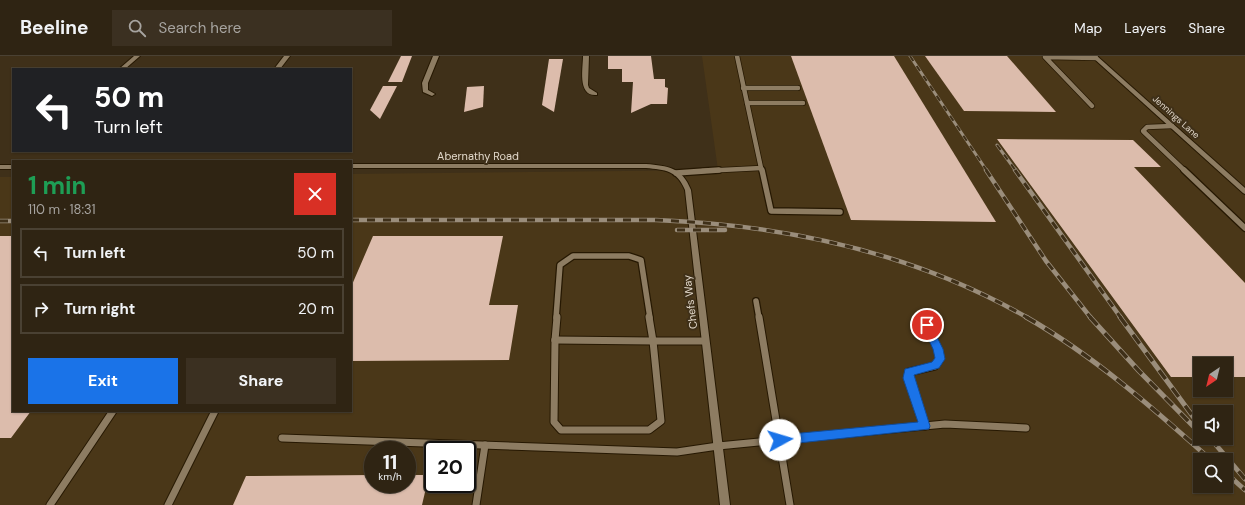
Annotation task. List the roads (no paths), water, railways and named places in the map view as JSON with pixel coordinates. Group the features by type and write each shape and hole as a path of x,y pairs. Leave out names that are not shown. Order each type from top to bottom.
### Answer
{"street":[{"path":"123,68 137,56"},
{"path":"278,68 287,56"},
{"path":"432,94 425,91 425,83 436,56"},
{"path":"586,56 585,85 587,89 595,94"},
{"name":"Jennings Lane","path":"1095,57 1245,192"},
{"name":"Abernathy Road","path":"352,166 655,166 676,173"},
{"path":"0,167 12,167"},
{"name":"Chefs Way","path":"676,173 684,180 688,190 725,505"}],"lane":[{"path":"737,56 770,211 840,212"},
{"path":"1045,56 1095,57"},
{"path":"1045,56 1092,106"},
{"path":"743,88 798,88"},
{"path":"747,103 803,103"},
{"path":"1172,126 1147,127 1143,131 1245,228"},
{"path":"676,173 761,168"},
{"path":"573,256 629,256 641,260 653,341 661,421 649,430 561,430 554,422 555,340 560,265 573,256"},
{"path":"756,301 790,505"},
{"path":"921,314 938,349 940,359 935,366 909,372 908,378 925,426"},
{"path":"555,340 705,341"},
{"path":"50,505 112,412"},
{"path":"168,505 214,412"},
{"path":"282,438 677,452 718,446 945,424 1026,428"},
{"path":"476,505 485,445"}],"railway":[{"path":"910,56 987,171"},
{"path":"997,145 1016,171"},
{"path":"986,170 1046,261 1091,318"},
{"path":"1015,170 1121,318"},
{"path":"352,220 656,220 753,228 848,246 895,260 940,276 985,295 1028,318"},
{"path":"0,221 12,221"},
{"path":"677,230 725,230"},
{"path":"1026,317 1075,348 1099,366 1145,402 1203,453"},
{"path":"1090,317 1139,371 1193,426"},
{"path":"1120,317 1193,416"},
{"path":"1216,445 1245,479"},
{"path":"1233,479 1245,490"}]}
